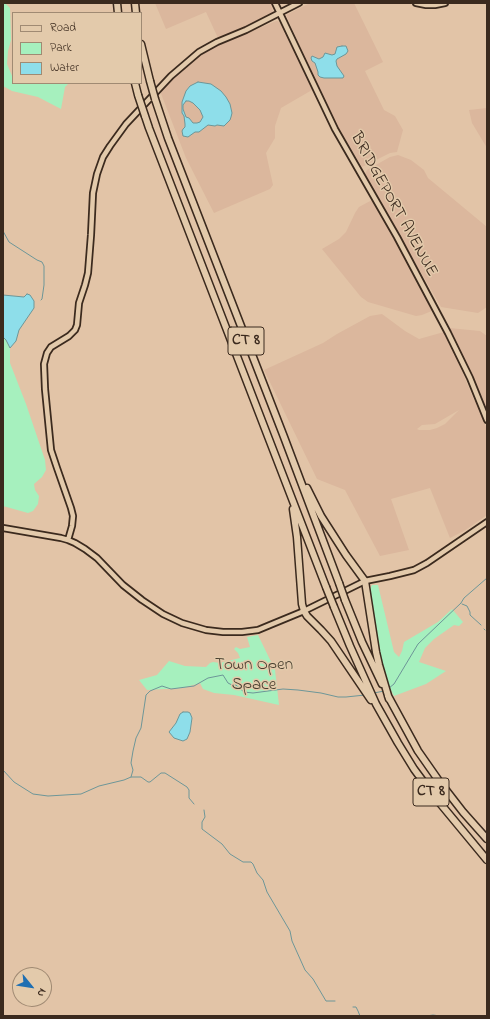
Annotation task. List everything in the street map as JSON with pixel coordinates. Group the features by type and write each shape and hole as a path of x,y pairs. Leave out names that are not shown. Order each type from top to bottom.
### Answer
{"highway":[{"name":"CT 8","path":"142,48 155,100 168,138 362,642 396,713 418,752 463,812 487,839"},
{"name":"CT 8","path":"135,84 149,128 326,587 366,683 383,718 414,768 434,796 487,860"},
{"path":"284,437 321,516 365,581 381,680"},
{"path":"286,481 295,520 302,604 304,611 331,641 383,718"}],"street":[{"name":"BRIDGEPORT AVENUE","path":"275,3 335,129 397,237 448,333 487,420"},
{"path":"68,540 73,516 52,450 45,389 44,364 47,353 51,347 69,336 77,326 79,303 88,273 93,194 97,174 103,157 126,124 171,76 199,52 299,3"},
{"path":"416,3 435,5 445,3"},
{"path":"3,528 68,540 86,549 123,585 146,603 182,623 206,630 242,632 258,630 304,611 365,581 418,568 487,522"}],"shaded area":[{"path":"155,3 270,3 273,11 272,14 261,21 219,39 206,12 166,29"},
{"path":"310,3 354,3 383,62 365,71 384,110 395,116 403,130 397,152 390,153 362,167 342,134 320,91 286,15"},
{"path":"276,21 282,25 312,90 281,108 275,126 275,138 266,153 273,185 270,189 214,213 186,158 160,91 178,72 200,54"},
{"path":"487,108 487,148 472,123 469,110"},
{"path":"398,155 411,160 424,170 428,178 487,227 487,307 478,313 441,307 365,176 367,170 390,157"},
{"path":"372,200 434,310 416,316 368,302 361,297 322,249 339,239 346,232 359,207"},
{"path":"382,314 405,331 419,339 444,332 474,400 478,405 487,430 487,515 464,531 450,538 430,488 391,499 409,550 380,556 345,490 317,479 264,370 323,343 370,316","holes":["459,410 445,424 430,430 417,429 422,425 435,424"]},
{"path":"449,328 480,331 487,336 487,410 471,371"}],"green space":[{"path":"3,3 5,3 10,8 11,40 7,64 12,76 12,84 68,84 65,87 61,109 38,97 12,91 3,86"},
{"path":"3,337 10,348 10,363 45,460 46,470 42,477 34,484 35,490 39,496 38,504 33,511 28,513 3,506"},
{"path":"372,585 378,585 394,652 399,657 404,642 438,622 452,609 463,622 459,626 454,625 434,639 425,648 419,662 446,671 426,684 394,696 385,679 369,591"},
{"name":"Town Open Space","path":"258,635 275,670 279,705 234,695 214,693 203,689 200,683 183,688 147,690 139,680 157,675 169,661 185,666 206,667 213,662 220,663 240,658 234,649 236,647 240,649 250,647 247,637"}],"water":[{"path":"346,46 348,51 336,61 337,66 344,76 343,78 320,77 318,75 315,63 312,61 312,56 319,59 323,57 325,53 332,55 335,54 337,47"},
{"path":"198,82 211,84 221,91 230,104 232,113 230,120 224,126 208,125 199,132 195,132 188,137 183,136 182,131 185,124 182,113 182,102 186,91 190,86","holes":["186,101 189,101 200,110 203,117 200,122 193,123 186,117 183,105"]},
{"path":"27,294 30,295 34,301 34,308 19,330 16,341 10,348 3,337 3,295 24,297"},
{"path":"183,712 190,713 192,718 190,732 187,739 183,741 174,738 169,732 176,723 180,714"}],"waterway":[{"path":"3,231 9,242 42,262 44,266 44,285 41,300"},
{"path":"389,688 394,684 418,644 461,603 464,598 487,578"},
{"path":"462,604 467,606 470,615 481,625"},
{"path":"131,777 133,770 131,763 133,751 136,738 141,728 146,695 150,691 162,686 171,689 194,686 208,678 223,675 228,683 236,685 244,692 253,693 283,689 321,693 338,697 365,695"},
{"path":"374,693 384,691"},
{"path":"3,770 14,782 33,794 48,796 81,794 99,786 131,777 141,777 150,782 161,773 165,773 187,787 189,790 189,798 194,804"},
{"path":"204,810 205,817 202,822 202,829 222,844 230,854 243,862 251,862 253,864 257,873 263,880 267,892 290,931 292,941 305,970 313,979 326,1001 335,1001"},
{"path":"353,1007 356,1007 360,1016"},
{"path":"426,1016 440,1016"}]}
